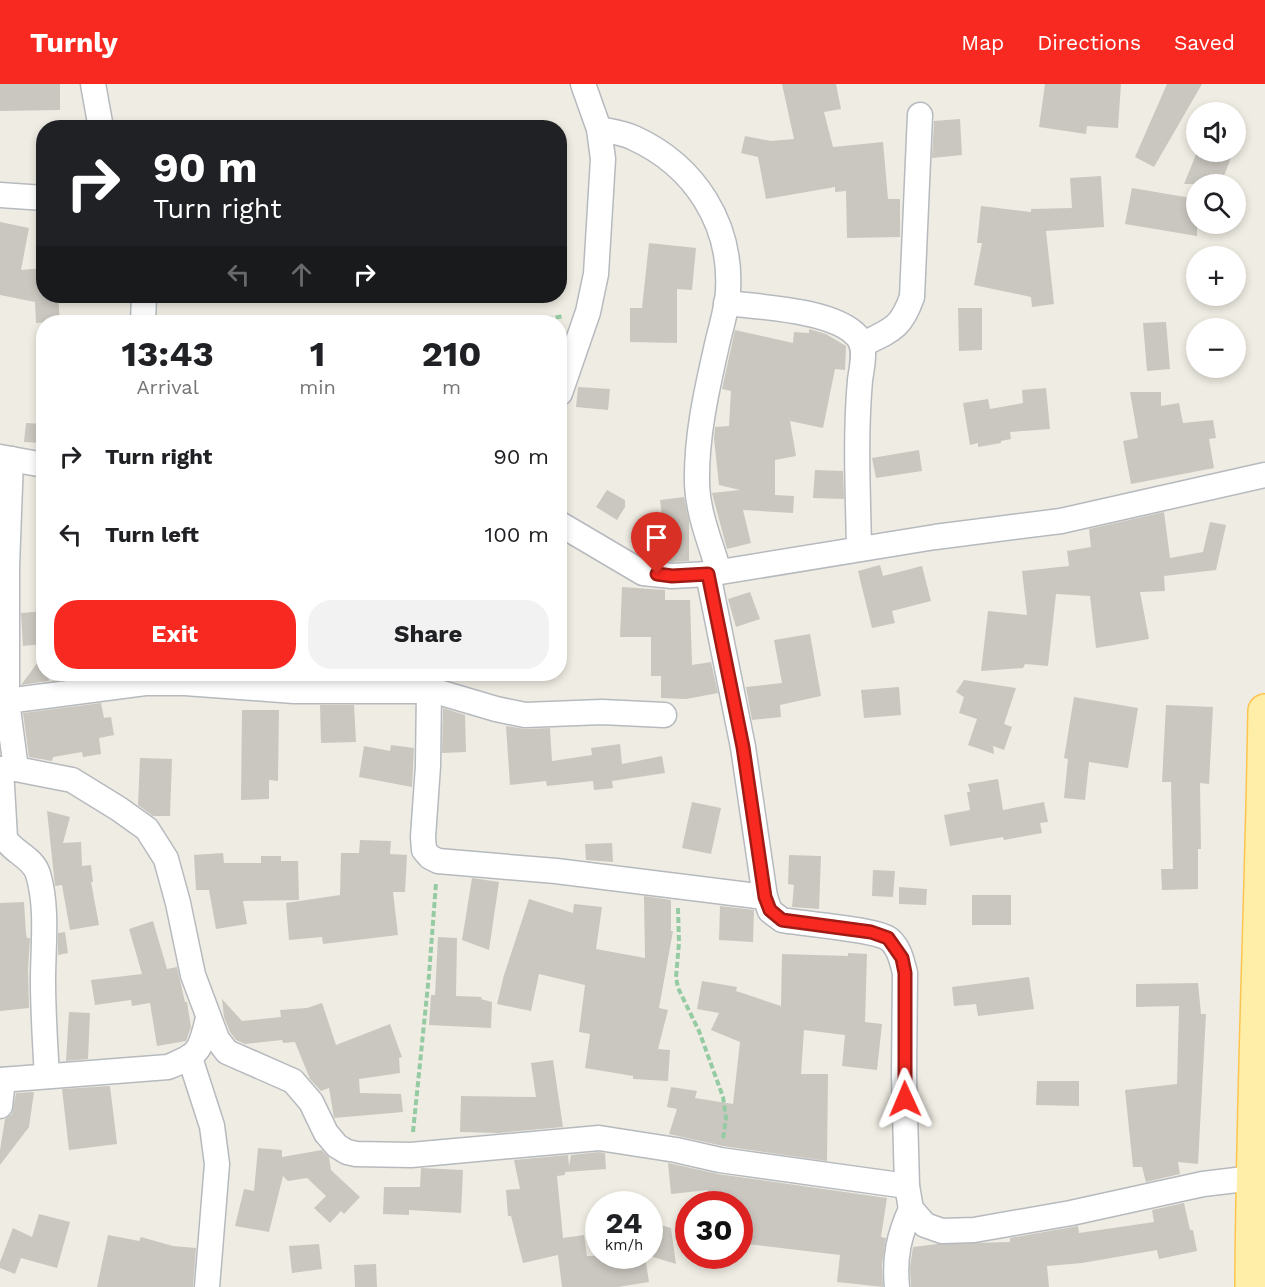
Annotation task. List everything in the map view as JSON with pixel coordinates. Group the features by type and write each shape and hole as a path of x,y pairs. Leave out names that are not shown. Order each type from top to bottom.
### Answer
{"main road":[{"path":"1252,1287 1252,1178 1262,884 1265,711"}],"street":[{"path":"93,84 100,120"},
{"path":"567,373 588,312 596,274 603,159 599,129 583,84"},
{"path":"863,344 895,328 906,314 912,297 920,115"},
{"path":"599,129 632,136 655,148 688,175 708,201 725,250 728,273 726,303 702,423 697,486 743,747 765,897 770,910 782,920 871,932 888,938 902,958 905,973 904,1077 909,1198 896,1249 897,1287"},
{"path":"0,195 36,197"},
{"path":"726,303 806,313 842,324 857,335 863,344 858,410 859,549"},
{"path":"36,464 6,458 5,838 8,843 28,858 38,872 42,895 43,1005 47,1076"},
{"path":"567,528 643,573 672,576 714,573 935,537 1061,521 1265,475"},
{"path":"7,701 145,683 186,681"},
{"path":"238,681 294,691 434,685 496,709 525,715 602,712 664,715"},
{"path":"434,685 423,837 424,850 430,857 438,861 556,871 765,897"},
{"path":"6,769 72,780 147,829 166,860 178,903 193,975 217,1039 227,1052 293,1081 311,1102 326,1133 337,1146 347,1152 411,1155 599,1137 676,1150 909,1198 925,1225 942,1231 974,1230 1071,1213 1203,1184 1252,1178"},
{"path":"0,1106 2,1080 168,1067 190,1058 202,1043 208,1018"},
{"path":"190,1058 212,1126 217,1164 207,1287"}],"path":[{"path":"567,316 588,312"},
{"path":"411,1155 438,861"},
{"path":"677,886 679,943 676,977 678,988 703,1041 725,1103 726,1118 720,1160"}],"building":[{"path":"0,84 60,84 60,110 0,111"},
{"path":"782,84 836,84 841,109 824,112 833,147 883,142 888,199 900,199 900,237 847,238 846,191 835,192 835,187 766,199 758,157 741,153 745,136 771,141 794,139"},
{"path":"1045,84 1121,84 1118,128 1087,126 1086,134 1039,127"},
{"path":"1167,84 1202,84 1192,102 1186,102 1186,112 1154,167 1135,157"},
{"path":"960,119 962,155 932,158 934,121"},
{"path":"1193,162 1229,162 1225,174 1188,174"},
{"path":"1101,176 1104,227 1046,231 1054,304 1032,307 1031,297 974,285 982,243 977,243 981,206 1031,212 1031,209 1072,208 1070,178"},
{"path":"1132,188 1186,197 1186,234 1197,234 1197,236 1125,224"},
{"path":"0,222 29,228 21,270 36,269 36,303 59,303 60,315 36,315 36,323 35,302 0,295"},
{"path":"649,243 696,248 692,290 677,289 677,343 630,342 630,308 642,308"},
{"path":"958,308 982,308 982,350 959,351"},
{"path":"1166,322 1170,369 1147,371 1143,323"},
{"path":"809,329 826,334 846,346 845,370 835,369 823,428 790,421 796,456 775,460 775,495 794,496 793,513 743,510 751,543 727,549 712,493 740,490 719,485 714,438 715,427 729,426 731,391 722,389 735,330 793,343 794,332 809,333"},
{"path":"578,387 610,389 608,410 576,407"},
{"path":"1046,388 1050,429 1010,432 1011,439 1001,441 1001,443 978,447 978,443 970,445 963,403 988,399 990,409 1023,403 1022,390"},
{"path":"1130,392 1161,392 1161,406 1179,403 1183,423 1213,420 1216,438 1209,439 1214,468 1131,484 1123,441 1138,438"},
{"path":"26,423 36,424 36,443 24,442"},
{"path":"919,450 922,471 876,478 872,458"},
{"path":"815,470 843,471 844,499 813,498"},
{"path":"607,490 625,500 625,507 617,520 596,507"},
{"path":"684,497 689,521 689,561 672,562 644,557 644,530 664,530 660,500"},
{"path":"1164,512 1170,558 1203,552 1210,522 1226,525 1216,570 1164,576 1165,591 1140,592 1149,639 1096,648 1090,596 1056,594 1048,666 1025,664 1023,668 981,671 988,611 1027,615 1022,571 1069,566 1067,551 1091,547 1089,529"},
{"path":"880,565 883,576 922,566 931,601 892,611 895,623 872,628 858,571"},
{"path":"622,587 665,590 665,600 690,600 692,665 711,662 718,693 686,699 661,698 661,676 651,676 651,637 620,637"},
{"path":"750,592 760,619 736,627 728,599"},
{"path":"36,612 36,645 23,646 21,613"},
{"path":"810,634 821,696 780,705 781,717 752,720 746,687 782,683 774,640"},
{"path":"36,665 36,681 49,681 21,685"},
{"path":"964,680 1016,688 1004,724 1012,727 1004,750 993,746 994,754 968,745 977,719 959,713 964,697 956,692"},
{"path":"899,687 901,715 864,718 861,690"},
{"path":"1074,697 1138,708 1128,768 1089,762 1085,800 1064,798 1068,759 1064,758"},
{"path":"101,703 104,718 111,717 114,735 99,738 101,754 83,757 82,752 53,757 52,761 29,757 23,713"},
{"path":"320,705 354,705 356,742 321,743"},
{"path":"1166,705 1213,707 1209,784 1200,783 1201,849 1198,849 1198,889 1162,890 1161,869 1173,869 1171,782 1162,782"},
{"path":"443,708 465,715 466,752 442,753"},
{"path":"242,710 279,710 278,781 269,780 269,799 241,800"},
{"path":"506,726 525,729 550,728 552,761 592,755 591,748 620,744 622,764 662,756 665,773 612,781 613,788 594,790 593,781 547,786 546,781 510,785"},
{"path":"391,745 414,748 412,787 359,777 364,746 390,751"},
{"path":"140,758 172,759 170,816 153,816 138,805"},
{"path":"998,779 1003,810 1044,802 1048,822 1040,823 1042,833 950,846 944,815 970,810 968,784"},
{"path":"692,802 721,808 711,854 682,848"},
{"path":"47,811 70,817 63,843 81,842 82,866 91,865 93,882 91,882 99,925 70,930 62,885 55,886"},
{"path":"360,840 391,841 390,854 407,855 405,892 393,892 398,935 323,944 322,937 289,940 286,903 340,895 341,853 359,853"},
{"path":"612,843 613,862 586,860 585,844"},
{"path":"223,853 224,863 261,863 261,856 281,856 281,861 298,861 299,900 243,901 247,924 216,929 209,890 196,890 194,855"},
{"path":"789,855 821,856 819,909 792,907 794,885 788,884"},
{"path":"873,870 895,871 893,897 872,896"},
{"path":"472,878 499,882 489,950 462,940"},
{"path":"899,887 927,889 926,905 899,904"},
{"path":"972,895 1011,895 1011,925 972,925"},
{"path":"644,896 671,900 671,931 673,931 659,1008 668,1010 658,1049 670,1050 668,1081 633,1079 633,1076 585,1068 590,1034 579,1032 585,985 539,974 531,1011 497,1004 529,899 573,913 574,904 602,907 596,949 645,958"},
{"path":"24,902 26,934 27,938 30,938 29,1008 0,1011 0,903"},
{"path":"720,906 754,910 753,942 719,940"},
{"path":"153,921 167,969 177,967 191,1027 186,1041 157,1046 150,1003 132,1006 131,1000 95,1005 91,980 142,974 129,929"},
{"path":"65,932 68,953 58,955 58,933"},
{"path":"438,937 457,938 456,996 482,997 481,999 492,1002 491,1028 429,1025 431,995 435,995"},
{"path":"848,953 867,954 865,1022 882,1024 877,1070 842,1066 845,1035 804,1030 801,1074 828,1074 827,1161 723,1146 669,1134 677,1109 667,1107 671,1087 697,1091 695,1098 733,1104 740,1042 711,1030 719,1013 697,1009 702,981 737,987 736,991 781,1006 782,954 848,956"},
{"path":"1029,977 1034,1009 978,1016 976,1004 954,1006 952,987"},
{"path":"1198,983 1201,1014 1206,1014 1198,1164 1178,1162 1180,1174 1146,1182 1142,1167 1133,1167 1125,1090 1177,1084 1179,1006 1136,1007 1136,984"},
{"path":"222,999 242,1021 281,1017 280,1010 307,1008 322,1003 336,1045 390,1024 402,1057 399,1058 400,1073 359,1079 360,1093 401,1094 403,1112 334,1118 329,1088 321,1091 310,1079 295,1042 283,1043 282,1040 245,1044 236,1040 224,1017"},
{"path":"69,1012 90,1013 88,1059 66,1061"},
{"path":"553,1060 563,1127 498,1133 460,1132 461,1096 536,1097 531,1063"},
{"path":"1037,1081 1079,1081 1079,1106 1036,1105"},
{"path":"110,1086 117,1144 69,1150 62,1089"},
{"path":"34,1092 29,1127 0,1165 5,1119 12,1114 16,1093"},
{"path":"258,1148 282,1150 282,1157 322,1150 329,1157 331,1170 360,1197 344,1214 341,1211 330,1223 314,1208 326,1196 307,1178 288,1181 283,1176 269,1232 235,1226 244,1189 254,1191"},
{"path":"605,1153 606,1169 565,1172 565,1175 557,1176 563,1238 584,1235 585,1269 647,1269 649,1282 618,1287 562,1287 558,1255 523,1263 511,1216 508,1216 506,1190 520,1189 514,1160 568,1155 569,1166 571,1155"},
{"path":"668,1163 718,1174 887,1198 881,1237 886,1238 882,1265 883,1287 837,1282 840,1255 753,1245 753,1191 675,1191 675,1194 671,1194"},
{"path":"421,1168 463,1170 461,1213 409,1210 409,1215 383,1214 384,1187 420,1187"},
{"path":"1184,1203 1197,1251 1159,1259 1157,1250 1082,1263 1047,1266 1049,1287 911,1287 910,1267 913,1247 1010,1242 1010,1238 1078,1226 1079,1233 1154,1222 1152,1210"},
{"path":"39,1214 70,1222 57,1268 21,1258 15,1274 0,1268 0,1262 13,1228 32,1237"},
{"path":"663,1226 671,1228 675,1264 663,1260"},
{"path":"108,1235 139,1241 141,1237 173,1246 196,1248 193,1287 97,1287"},
{"path":"319,1244 322,1269 292,1273 289,1246"},
{"path":"376,1264 377,1287 355,1287 354,1265"}],"route":[{"path":"657,574 672,576 708,574 743,747 765,897 770,910 782,920 871,932 888,938 902,958 905,973 905,1099"}]}
